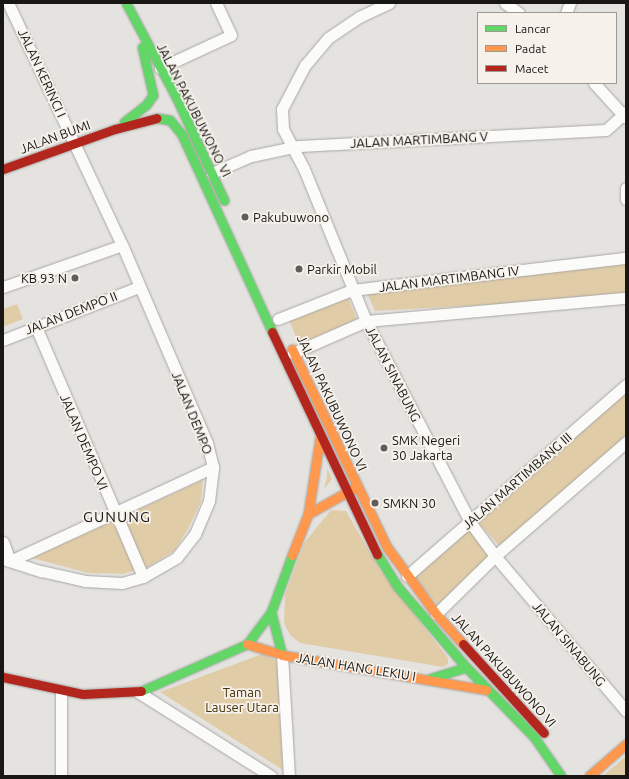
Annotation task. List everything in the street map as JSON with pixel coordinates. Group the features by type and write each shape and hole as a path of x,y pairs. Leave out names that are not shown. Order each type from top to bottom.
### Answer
{"main road":[{"name":"JALAN PAKUBUWONO VI","path":"126,3 212,173 227,207"},
{"path":"115,129 138,113 151,100 152,95 139,31"},
{"name":"JALAN PAKUBUWONO VI","path":"115,129 164,117 170,120 176,127 320,437 380,561 397,586 486,690 534,737 561,776"},
{"name":"JALAN BUMI","path":"3,169 115,129"},
{"name":"JALAN PAKUBUWONO VI","path":"287,339 313,390 357,487 387,547 436,614 550,742"},
{"path":"3,677 61,691 104,695 138,692 247,644 271,612 308,514 320,437"},
{"path":"308,514 357,487"},
{"path":"271,612 282,655"},
{"name":"JALAN HANG LEKIU I","path":"247,644 282,655 430,678 486,690"},
{"name":"JALAN HANG LEKIU I","path":"430,678 466,667"},
{"path":"589,776 626,744"}],"street":[{"name":"JALAN KERINCI I","path":"8,3 74,144"},
{"path":"160,68 230,35 216,3"},
{"name":"JALAN SINABUNG","path":"389,3 359,17 328,38 310,59 293,84 282,109 283,130 304,169 352,290 366,321 470,522 495,556 626,711"},
{"path":"505,3 518,12"},
{"path":"595,84 625,115"},
{"name":"JALAN MARTIMBANG V","path":"212,173 251,156 293,147 606,130 625,115"},
{"name":"JALAN DEMPO","path":"6,560 41,572 85,581 122,584 143,578 177,557 195,534 209,501 213,467 207,443 138,287 122,245 74,144"},
{"path":"626,188 626,199"},
{"path":"3,287 122,245"},
{"name":"JALAN MARTIMBANG IV","path":"278,319 352,290 626,258"},
{"name":"JALAN DEMPO II","path":"3,340 138,287"},
{"path":"293,353 366,321 626,298"},
{"name":"JALAN DEMPO VI","path":"36,327 114,514 143,578"},
{"name":"JALAN MARTIMBANG III","path":"407,576 626,385"},
{"path":"436,614 495,556 626,442"},
{"path":"3,542 6,560 114,514 213,467"},
{"name":"JALAN HANG LEKIU I","path":"282,655 289,776"},
{"path":"60,776 61,691"},
{"path":"138,692 271,776"}],"green space":[{"path":"626,264 626,297 375,311 364,286"},
{"path":"347,295 357,320 299,344 289,319"},
{"path":"17,304 23,319 3,327 3,309"},
{"path":"626,388 626,439 502,549 476,520"},
{"path":"327,468 332,479 324,489 327,476"},
{"path":"203,480 201,502 188,529 174,551 148,567 122,574 88,573 32,558"},
{"path":"331,510 346,511 380,570 448,658 448,664 443,667 300,643 291,636 284,624 285,595 304,543"},
{"path":"466,526 493,557 438,605 411,574"},
{"name":"Taman Lauser Utara","path":"262,654 277,661 283,770 160,692"},
{"path":"626,756 626,776 603,776"}],"traffic: fast":[{"path":"126,3 176,97 224,200"},
{"path":"124,122 146,105 153,95 142,47"},
{"path":"157,118 170,120 182,135 272,332"},
{"path":"377,554 397,586 466,667 534,737 561,776"},
{"path":"141,691 247,644 271,612 292,555"},
{"path":"271,612 282,655"},
{"path":"431,678 466,667"}],"traffic: slow":[{"path":"292,349 387,547 436,614 463,644"},
{"path":"292,555 308,514 320,437"},
{"path":"308,514 356,487"},
{"path":"247,644 282,655 486,690"},
{"path":"589,776 626,744"}],"traffic: jam":[{"path":"3,169 115,129 157,118"},
{"path":"272,332 377,554"},
{"path":"463,644 544,733"},
{"path":"3,677 83,694 141,691"}],"place":[{"name":"Pakubuwono","path":"245,217"},
{"name":"Parkir Mobil","path":"299,269"},
{"name":"KB 93 N","path":"75,278"},
{"name":"SMK Negeri 30 Jakarta","path":"384,448"},
{"name":"SMKN 30","path":"375,503"}],"district":[{"name":"GUNUNG","path":"117,517"}]}
